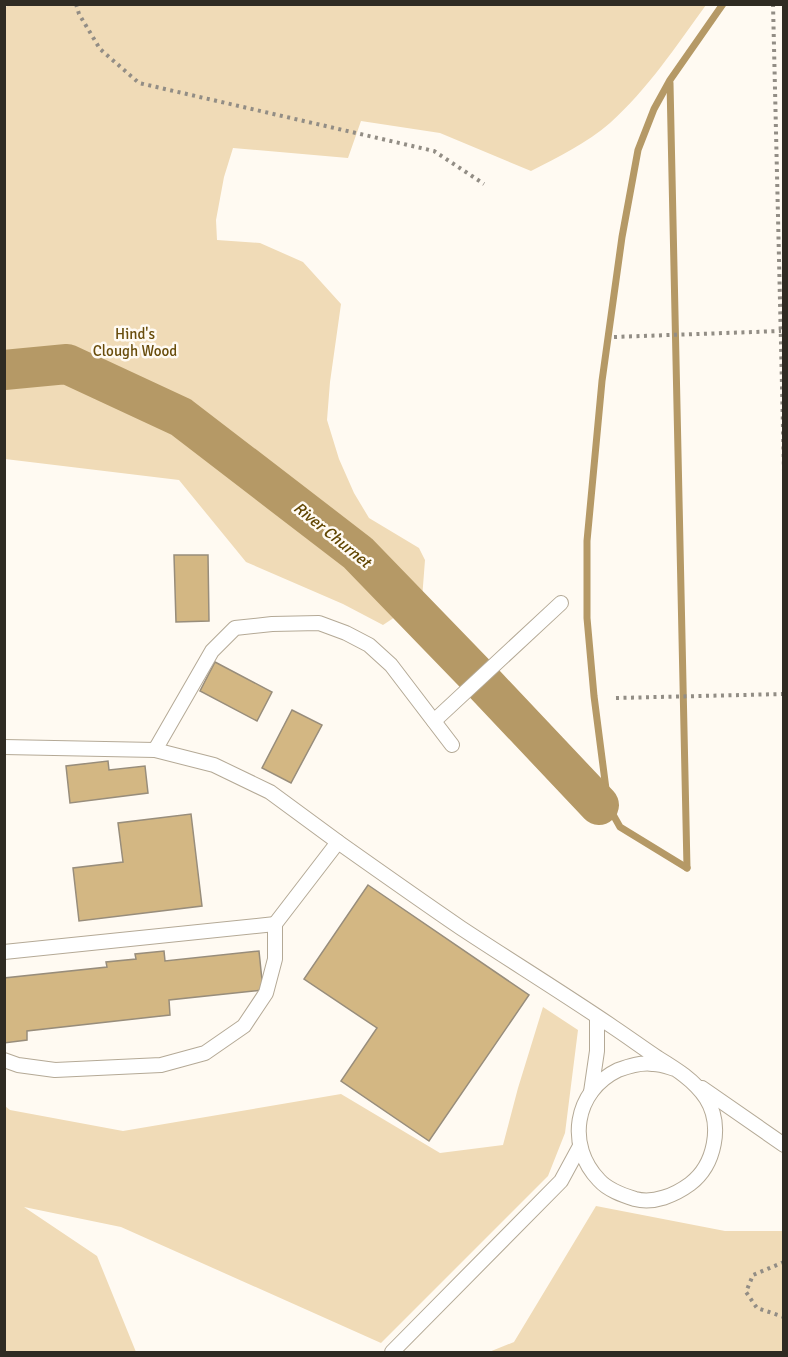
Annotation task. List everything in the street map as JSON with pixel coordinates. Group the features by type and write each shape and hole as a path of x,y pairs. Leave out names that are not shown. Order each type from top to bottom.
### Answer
{"lane":[{"path":"434,721 561,603"},
{"path":"155,750 212,651 235,628 319,623 369,645 391,665 452,745"},
{"path":"4,747 155,750 214,765 270,792 461,928 675,1069 783,1145"},
{"path":"4,1060 18,1065 65,1070 161,1065 205,1053 244,1026 266,993 275,958 275,924 338,842"},
{"path":"4,952 275,924"},
{"path":"591,1092 597,1051 597,1017"},
{"path":"675,1069 652,1063 629,1065 608,1075 591,1092 582,1109 579,1127 580,1146 587,1166 600,1182 618,1194 638,1200 659,1199 679,1192 696,1179 708,1161 714,1141 714,1120 707,1100 695,1083"},
{"path":"392,1352 561,1181 580,1146"}],"path":[{"path":"76,4 79,14 100,49 139,83 434,151 484,184"},
{"path":"773,4 783,471"},
{"path":"614,337 781,332"},
{"path":"616,698 783,694"},
{"path":"783,1262 753,1275 746,1292 756,1308 783,1317"}],"green space":[{"name":"Hind's Clough Wood","path":"8,5 706,5 649,82 624,110 582,143 531,171 440,133 361,121 348,158 233,148 224,177 216,220 217,240 260,243 303,262 341,304 327,420 339,459 354,493 369,518 419,548 425,560 422,599 383,625 343,604 246,562 179,480 5,459 4,9"},
{"path":"543,1007 578,1030 565,1133 548,1176 381,1343 121,1227 24,1207 97,1256 136,1352 5,1352 5,1106 10,1110 123,1131 341,1094 440,1153 503,1145"},
{"path":"596,1206 725,1231 783,1231 783,1352 489,1352 514,1342"}],"building":[{"path":"174,555 208,555 209,621 176,622"},
{"path":"215,662 272,692 257,721 200,691"},
{"path":"292,710 322,725 291,783 262,768"},
{"path":"108,761 109,770 145,766 148,793 70,803 66,766"},
{"path":"191,814 202,906 79,921 73,868 123,862 118,823"},
{"path":"368,885 529,995 429,1141 341,1081 377,1028 304,979"},
{"path":"164,951 165,961 259,951 263,990 169,1000 170,1015 27,1031 27,1040 4,1043 4,978 107,967 106,962 136,959 135,954"}],"waterway":[{"path":"606,789 587,618 587,541 602,381 622,237 638,150 654,109 670,80 723,4"},
{"path":"670,83 687,868"},
{"name":"River Churnet","path":"4,370 67,364 181,417 358,553 599,805"},
{"path":"611,811 620,827 687,868"}]}
